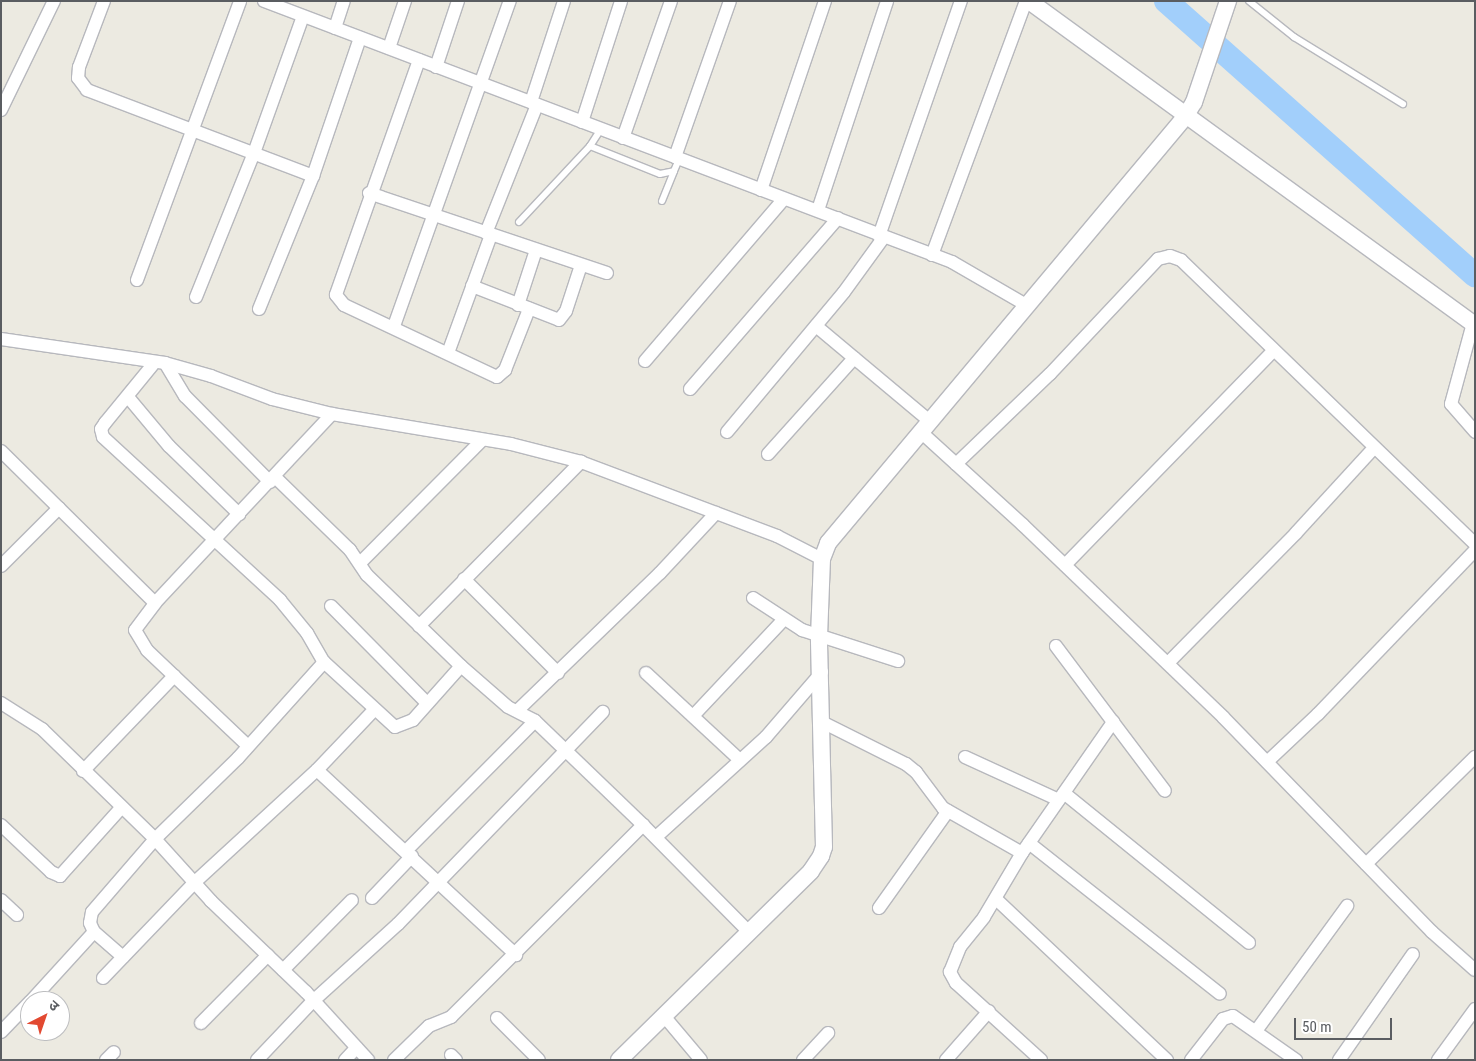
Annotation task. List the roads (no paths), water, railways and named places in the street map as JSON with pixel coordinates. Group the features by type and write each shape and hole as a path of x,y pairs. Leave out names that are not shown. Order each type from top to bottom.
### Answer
{"street":[{"path":"1,110 54,1"},
{"path":"104,1 79,67 81,84 95,95 312,176"},
{"path":"136,280 240,1"},
{"path":"335,28 344,1"},
{"path":"389,48 405,1"},
{"path":"436,66 458,1"},
{"path":"394,326 510,1"},
{"path":"448,353 534,104 564,1"},
{"path":"582,122 621,1"},
{"path":"623,138 671,1"},
{"path":"677,158 730,1"},
{"path":"761,190 826,1"},
{"path":"818,210 887,1"},
{"path":"727,432 816,326 882,237 961,1"},
{"path":"932,255 1028,1 1185,117 1334,220 1474,324 1450,404 1475,432"},
{"path":"619,1060 811,871 821,856 824,847 822,672 819,637 822,559 836,531 926,428 1185,117 1194,102 1228,1"},
{"path":"270,2 360,38 952,262 1028,306"},
{"path":"196,297 254,153 303,16"},
{"path":"258,309 312,176 360,38"},
{"path":"419,60 369,193 336,295 344,305 394,326 500,376 505,370 524,307 536,250"},
{"path":"369,193 432,216 607,273"},
{"path":"645,361 784,198"},
{"path":"690,389 838,218"},
{"path":"956,464 1057,367 1158,259 1170,256 1181,260 1273,351 1475,544"},
{"path":"472,286 554,319 561,318 581,264"},
{"path":"816,326 854,358 926,428 956,464 1065,564 1168,663 1366,864 1473,964"},
{"path":"1,351 7,340 160,363 211,376 272,399 332,414 511,444 581,462 777,536 822,559"},
{"path":"1065,564 1273,351"},
{"path":"768,454 854,358"},
{"path":"160,363 104,423 101,429 103,436 213,541 280,600 307,633 324,662 389,724 399,727 413,720 461,666"},
{"path":"160,363 185,396 360,563 367,576 461,666 508,707 535,721 644,825 749,932"},
{"path":"128,397 169,446 239,514"},
{"path":"248,746 174,676 136,636 138,625 155,603 332,414"},
{"path":"360,563 482,440"},
{"path":"1168,663 1296,533 1374,448"},
{"path":"1,451 155,603"},
{"path":"419,626 581,462"},
{"path":"2,564 59,508"},
{"path":"517,711 660,573 716,513"},
{"path":"1267,762 1318,714 1475,550"},
{"path":"464,579 558,673"},
{"path":"753,598 784,620 819,637 898,661"},
{"path":"331,606 427,703"},
{"path":"693,716 784,620"},
{"path":"1056,646 1165,791"},
{"path":"123,957 94,932 90,923 92,912 155,838 248,746 324,662"},
{"path":"656,837 766,737 822,672"},
{"path":"646,673 740,760"},
{"path":"83,772 174,676"},
{"path":"1,703 42,729 83,772 155,838 195,882 283,970 368,1060"},
{"path":"103,978 195,882 317,770 374,710"},
{"path":"256,1060 313,1001 439,882 603,712"},
{"path":"372,898 410,853 535,721"},
{"path":"822,722 906,764 948,811 1025,848 1220,994"},
{"path":"1041,1060 989,1011 952,980 950,972 960,947 996,898 1025,848 1113,722"},
{"path":"966,757 1061,797 1249,943"},
{"path":"1366,864 1475,757"},
{"path":"317,770 410,853 516,955"},
{"path":"1,825 51,872 60,876 121,808"},
{"path":"879,908 948,811"},
{"path":"394,1060 429,1026 451,1017 516,955 644,825"},
{"path":"996,898 1167,1060"},
{"path":"1,900 17,915"},
{"path":"283,970 352,900"},
{"path":"1256,1031 1347,906"},
{"path":"39,991 94,932"},
{"path":"1339,1060 1413,954"},
{"path":"201,1023 268,955"},
{"path":"1438,1060 1475,1009"},
{"path":"946,1060 989,1011"},
{"path":"1,1032 20,1012"},
{"path":"664,1016 701,1060"},
{"path":"1191,1060 1229,1016 1238,1017 1296,1060"},
{"path":"497,1018 539,1060"},
{"path":"803,1060 828,1033"},
{"path":"344,1060 356,1048"}],"lane":[{"path":"1250,1 1294,37 1403,104"},
{"path":"519,222 590,146 601,129"},
{"path":"590,146 660,174 674,171"},
{"path":"662,201 677,158"}],"waterway":[{"path":"1166,1 1475,275"}]}
